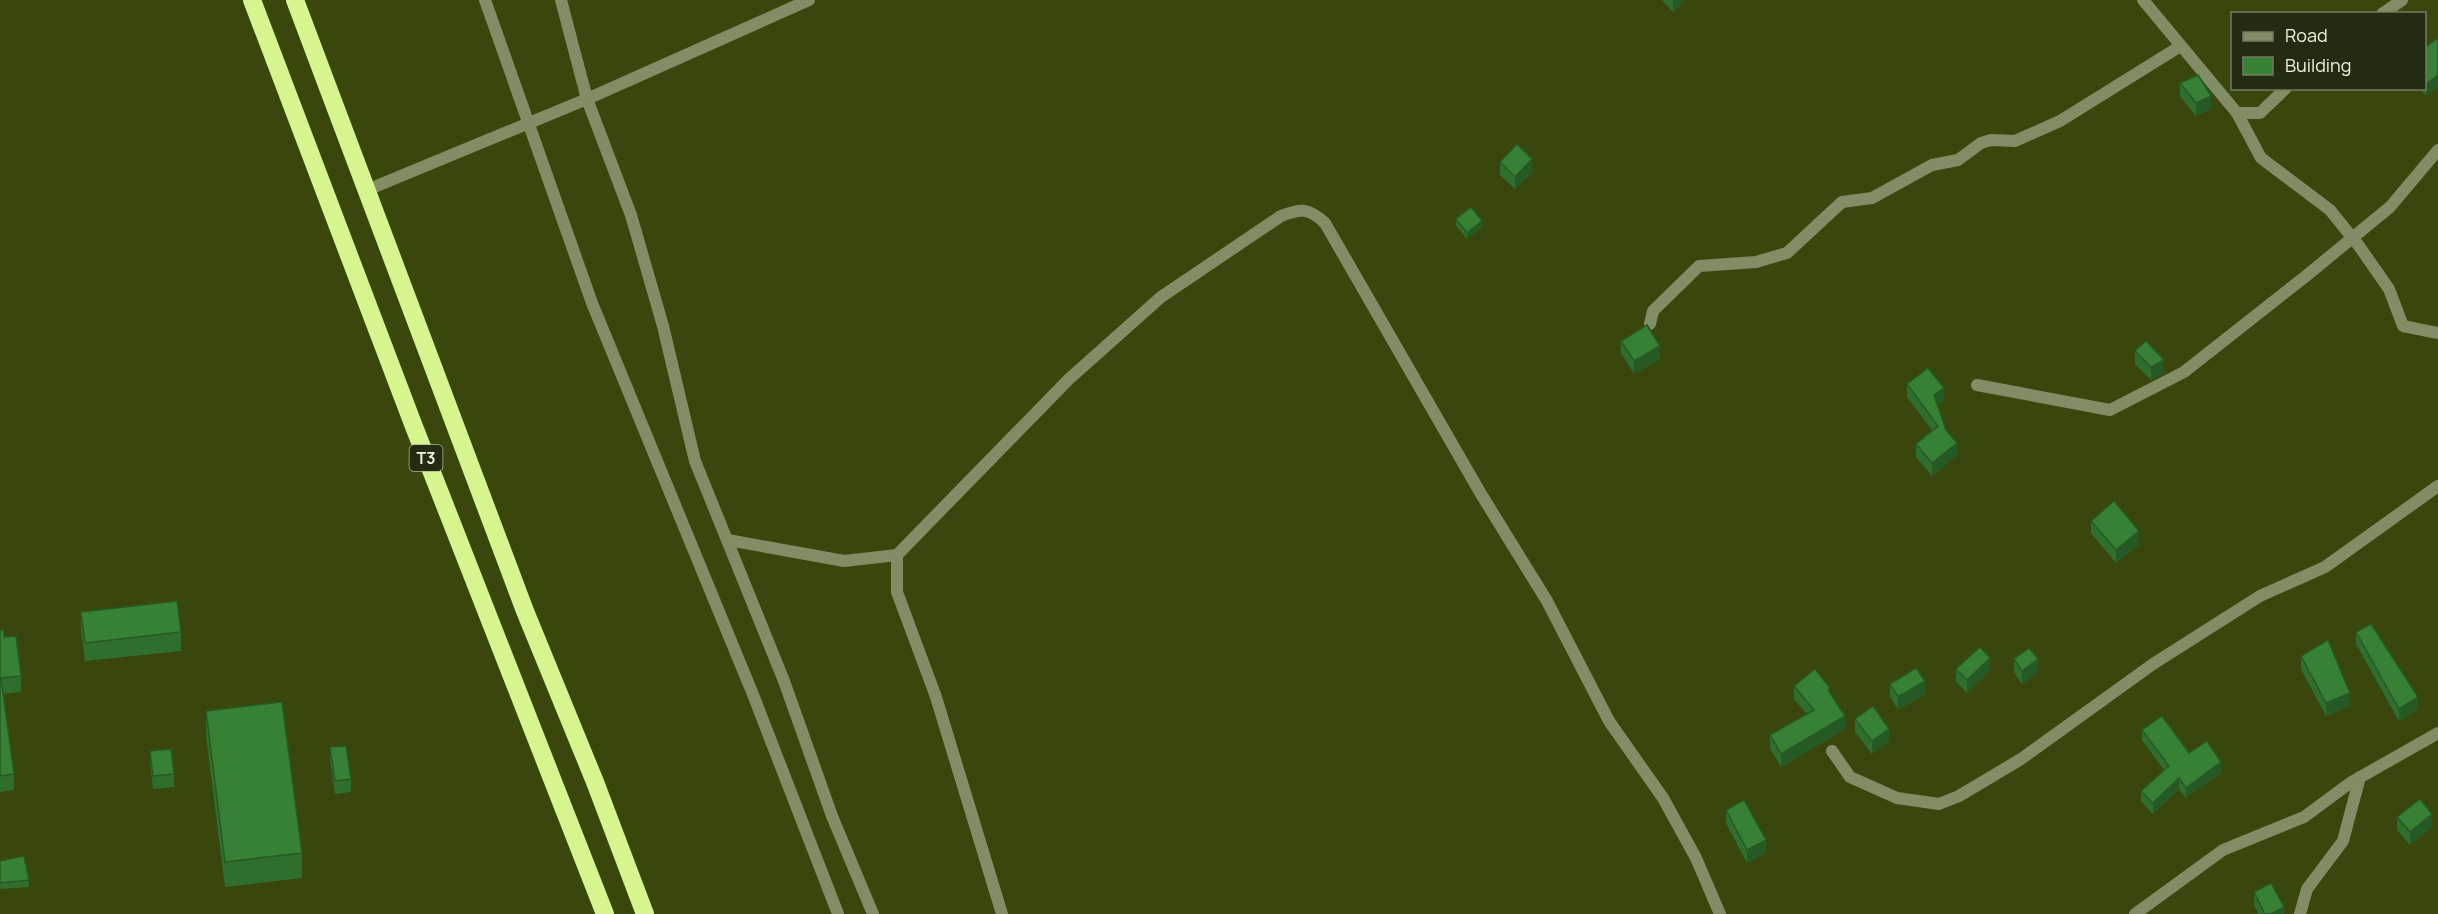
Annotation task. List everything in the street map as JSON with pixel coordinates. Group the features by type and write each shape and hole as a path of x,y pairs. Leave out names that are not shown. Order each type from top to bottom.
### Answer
{"highway":[{"name":"T3","path":"252,0 413,424 605,914"},
{"name":"T3","path":"295,0 525,611 595,782 645,914"}],"street":[{"path":"485,0 592,303 752,692 838,914"},
{"path":"561,0 588,99 634,226 663,326 695,461 784,681 832,816 873,914"},
{"path":"367,190 529,121 588,99 809,0"},
{"path":"2143,0 2237,113 2261,158 2330,210 2353,238 2390,289 2403,326 2438,333"},
{"path":"2385,12 2402,0"},
{"path":"1650,324 1653,311 1699,266 1756,262 1787,253 1842,202 1872,198 1932,165 1958,160 1981,143 1991,140 2015,141 2060,121 2180,46"},
{"path":"2237,113 2260,113 2284,90"},
{"path":"1977,385 2110,410 2184,372 2390,207 2438,150"},
{"path":"728,540 843,561 897,555 1069,379 1161,297 1281,216 1299,209 1312,211 1325,223 1481,494 1517,549 1609,721 1663,798 1696,858 1720,914"},
{"path":"1832,751 1850,777 1897,798 1939,804 1959,796 2021,759 2153,664 2260,596 2325,567 2438,486"},
{"path":"897,555 897,592 936,697 1002,914"},
{"path":"2135,914 2223,850 2304,817 2360,777 2438,734"},
{"path":"2300,914 2307,889 2343,841 2360,777"}],"building":[{"path":"2438,38 2438,75 2426,84 2426,47"},
{"path":"2198,75 2211,96 2196,103 2180,83"},
{"path":"1517,144 1532,159 1515,177 1500,162"},
{"path":"1471,207 1482,221 1467,233 1456,219"},
{"path":"1647,325 1660,346 1634,361 1621,341"},
{"path":"2146,341 2164,360 2151,367 2135,351"},
{"path":"1928,368 1944,388 1934,395 1946,430 1957,443 1932,463 1916,444 1938,426 1907,384"},
{"path":"2114,501 2139,531 2116,550 2091,521"},
{"path":"177,601 181,632 85,643 81,612"},
{"path":"2371,624 2418,697 2399,709 2356,632"},
{"path":"0,630 4,630 4,637 16,636 21,676 1,678 14,774 0,776"},
{"path":"2328,640 2350,693 2326,703 2301,656"},
{"path":"1980,647 1990,658 1967,680 1956,669"},
{"path":"2029,648 2038,659 2022,671 2014,659"},
{"path":"1916,668 1925,681 1898,697 1890,684"},
{"path":"1815,669 1830,688 1828,690 1845,716 1781,754 1770,735 1814,710 1794,686"},
{"path":"282,702 302,853 225,862 206,711"},
{"path":"1873,706 1889,729 1872,741 1855,719"},
{"path":"2162,716 2189,753 2207,741 2221,762 2186,788 2179,778 2153,803 2141,791 2169,766 2142,730"},
{"path":"346,746 351,779 335,781 330,747"},
{"path":"171,749 174,774 153,776 150,751"},
{"path":"2420,799 2432,814 2410,832 2397,817"},
{"path":"1744,800 1766,840 1747,850 1726,810"},
{"path":"24,856 29,880 0,883 0,861"},
{"path":"2271,883 2284,907 2271,914 2265,914 2254,892"}]}
